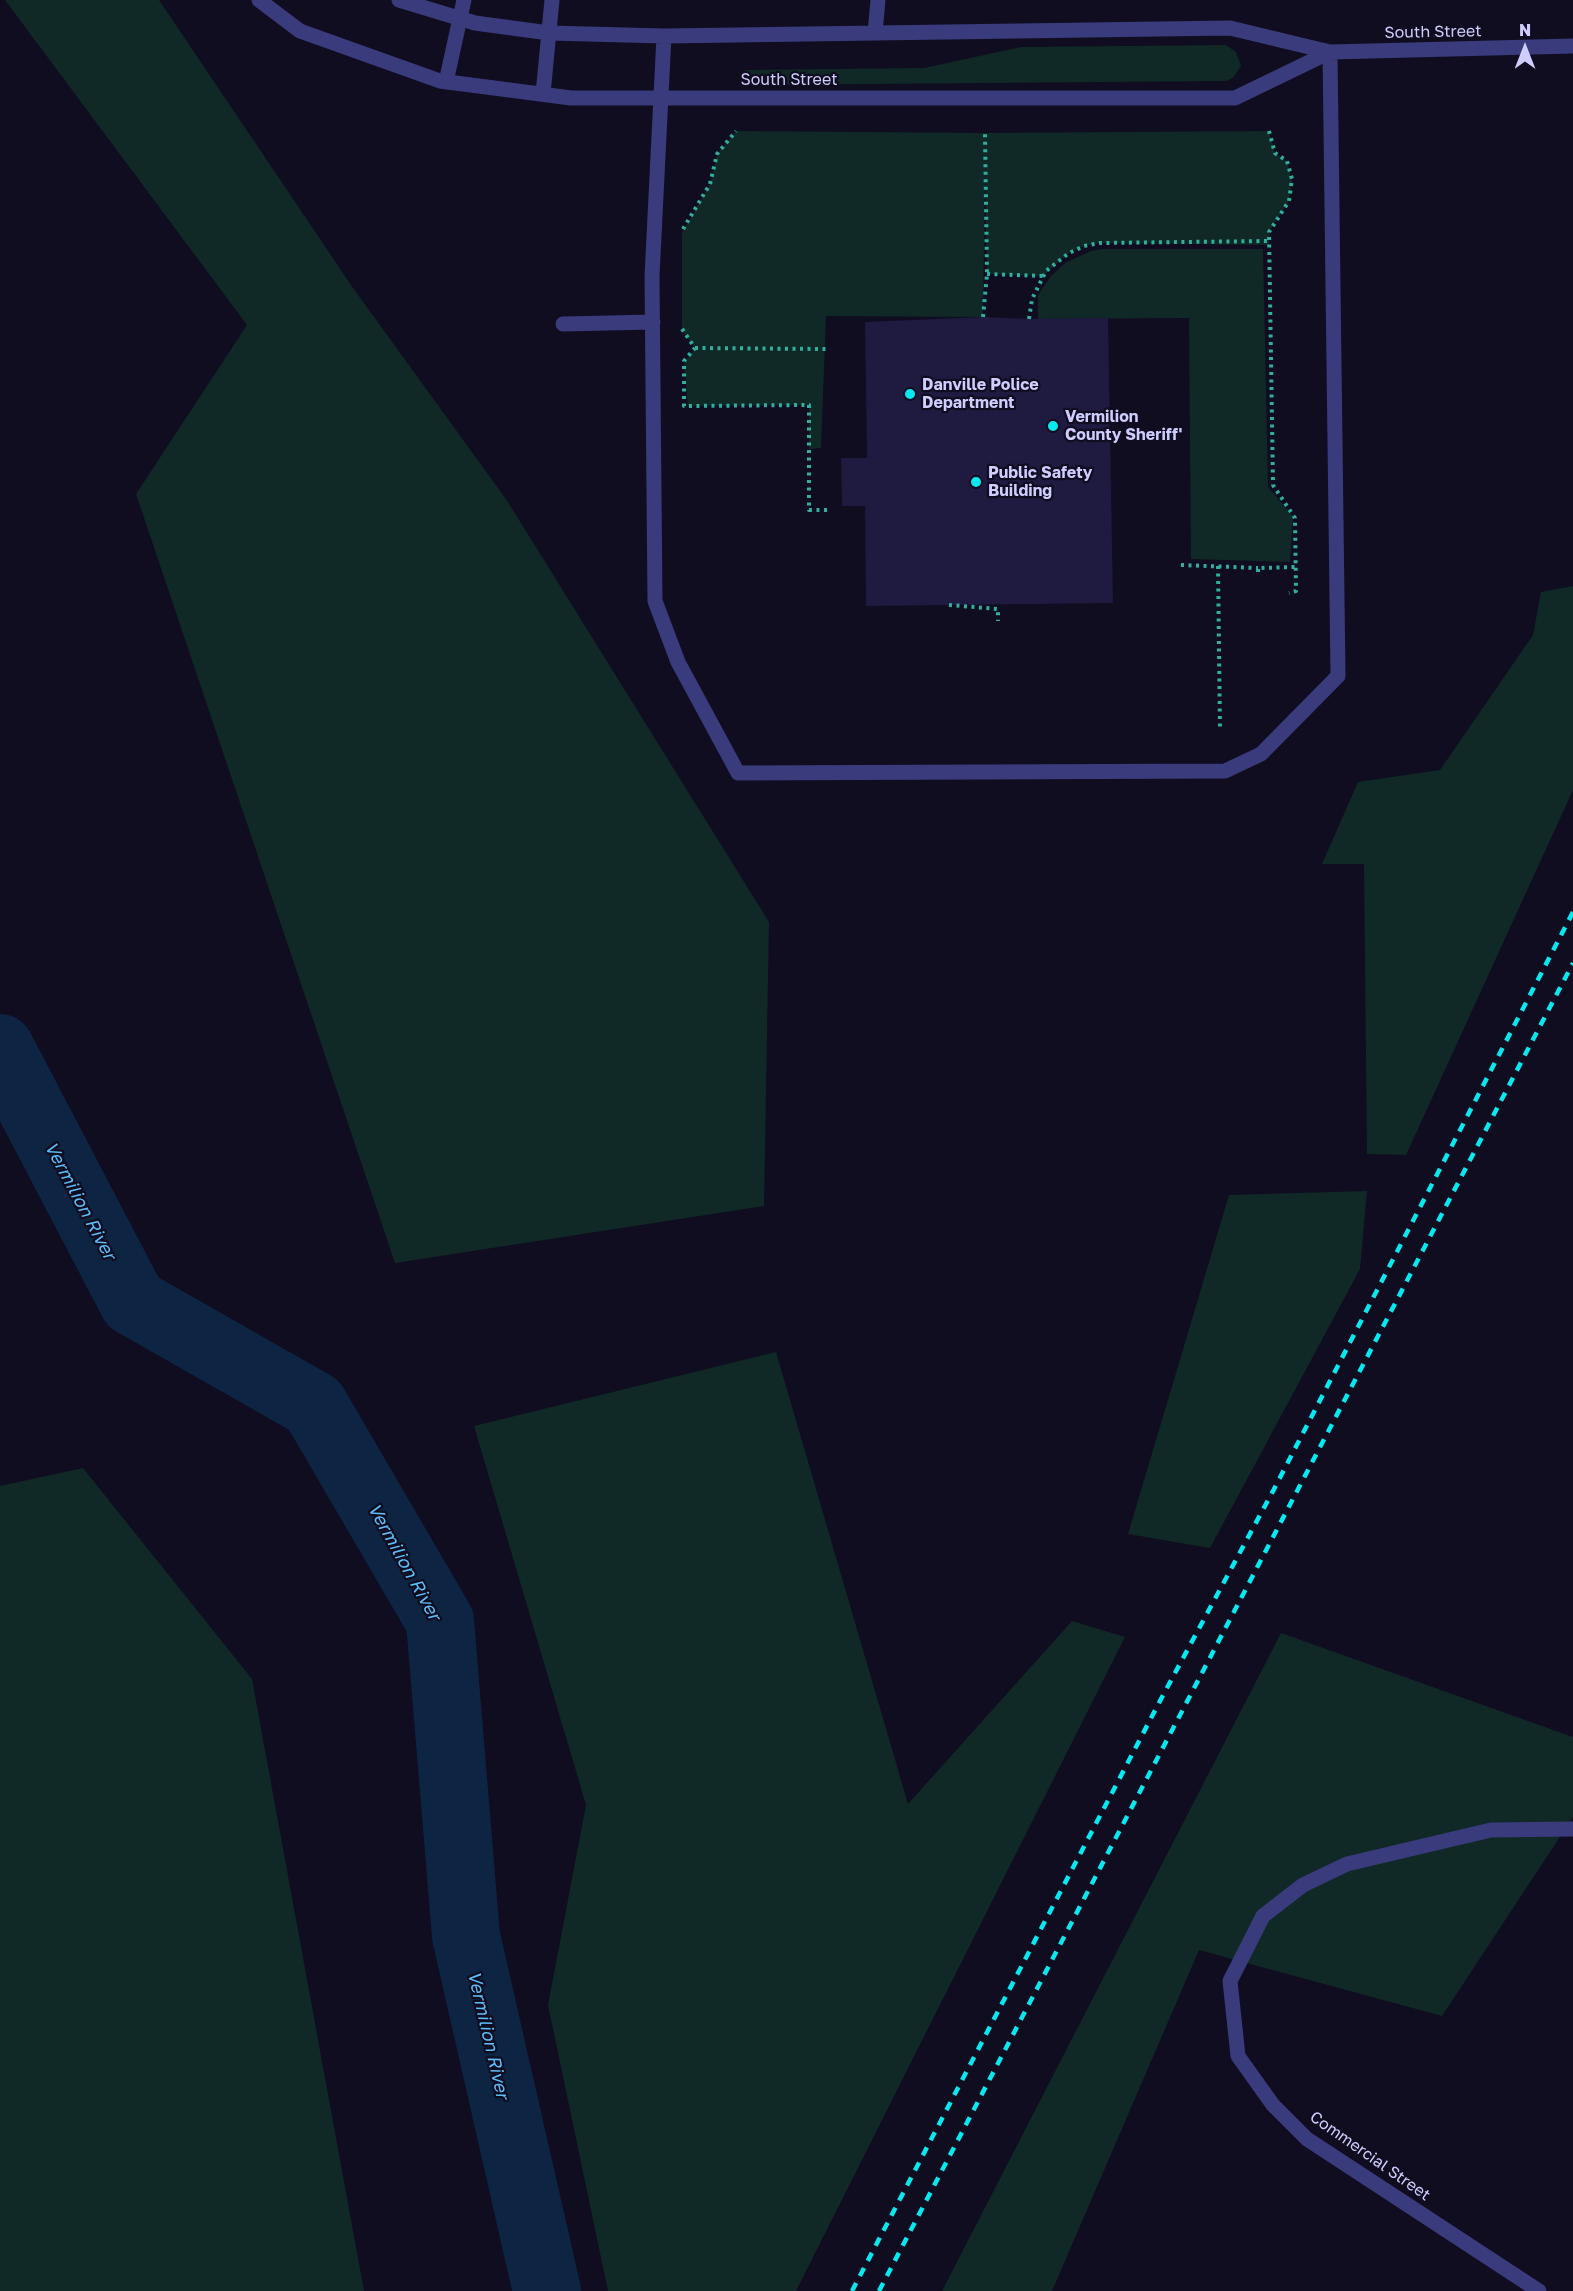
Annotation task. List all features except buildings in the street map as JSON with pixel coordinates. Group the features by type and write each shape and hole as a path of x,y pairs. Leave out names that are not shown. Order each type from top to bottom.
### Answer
{"street":[{"name":"South Street","path":"259,0 300,31 446,82 571,98 1235,98 1330,52"},
{"name":"South Street","path":"399,0 475,23 549,33 664,36 1230,28 1330,52 1573,46"},
{"path":"446,82 464,0"},
{"path":"543,94 552,0"},
{"path":"875,33 878,0"},
{"path":"664,36 652,276 655,601 678,662 738,773 1225,771 1261,754 1338,676 1330,52"},
{"path":"563,324 653,322"},
{"name":"Commercial Street","path":"1539,2291 1307,2139 1274,2105 1238,2056 1230,1981 1263,1916 1304,1885 1347,1864 1491,1830 1573,1829"}],"path":[{"path":"682,233 710,184 717,154 736,131"},
{"path":"1269,131 1275,153 1287,161 1292,179 1289,201 1269,232 1273,485 1295,518 1296,591 1289,593"},
{"path":"983,317 987,274 985,133"},
{"path":"1029,319 1032,299 1043,276 1068,253 1084,246 1100,243 1269,241"},
{"path":"987,274 1043,276"},
{"path":"682,320 682,330 695,348"},
{"path":"695,348 826,349"},
{"path":"695,348 684,361 684,406 809,405 809,510 827,510"},
{"path":"1181,565 1258,570 1296,567"},
{"path":"1218,566 1220,731"},
{"path":"949,605 998,609 998,621"}],"green space":[{"path":"5,0 159,0 353,288 506,499 769,922 764,1206 395,1263 136,494 247,325"},
{"path":"1226,45 1236,52 1241,66 1233,78 1226,81 746,85 739,77 745,70 924,68 1021,47"},
{"path":"736,131 985,133 1269,131 1275,153 1287,161 1292,181 1289,201 1269,232 1269,245 1100,243 1084,246 1069,253 1043,276 987,274 985,174 983,317 826,316 821,448 809,449 809,405 688,406 684,363 695,348 682,331 682,233 710,184 717,154"},
{"path":"1101,249 1263,249 1268,487 1293,516 1290,562 1191,559 1189,318 1038,319 1038,295 1051,276 1065,263"},
{"path":"1573,586 1573,790 1406,1155 1367,1154 1364,864 1322,864 1358,782 1440,770 1533,635 1541,592"},
{"path":"1367,1191 1360,1269 1210,1548 1128,1534 1229,1195"},
{"path":"776,1352 908,1804 1072,1621 1125,1637 796,2291 608,2291 548,2005 586,1805 474,1426"},
{"path":"83,1468 252,1679 364,2291 0,2291 0,1486"},
{"path":"1281,1633 1573,1737 1573,1817 1442,2016 1199,1950 1052,2291 942,2291"}],"waterway":[{"name":"Vermilion River","path":"0,1048 133,1302 314,1405 440,1621 466,1936 547,2291"}],"railway":[{"path":"852,2291 1161,1699 1273,1491 1573,912"},
{"path":"879,2291 1573,963"}],"place":[{"name":"Danville Police Department","path":"910,394"},
{"name":"Vermilion County Sheriff'","path":"1053,426"},
{"name":"Public Safety Building","path":"976,482"}]}
